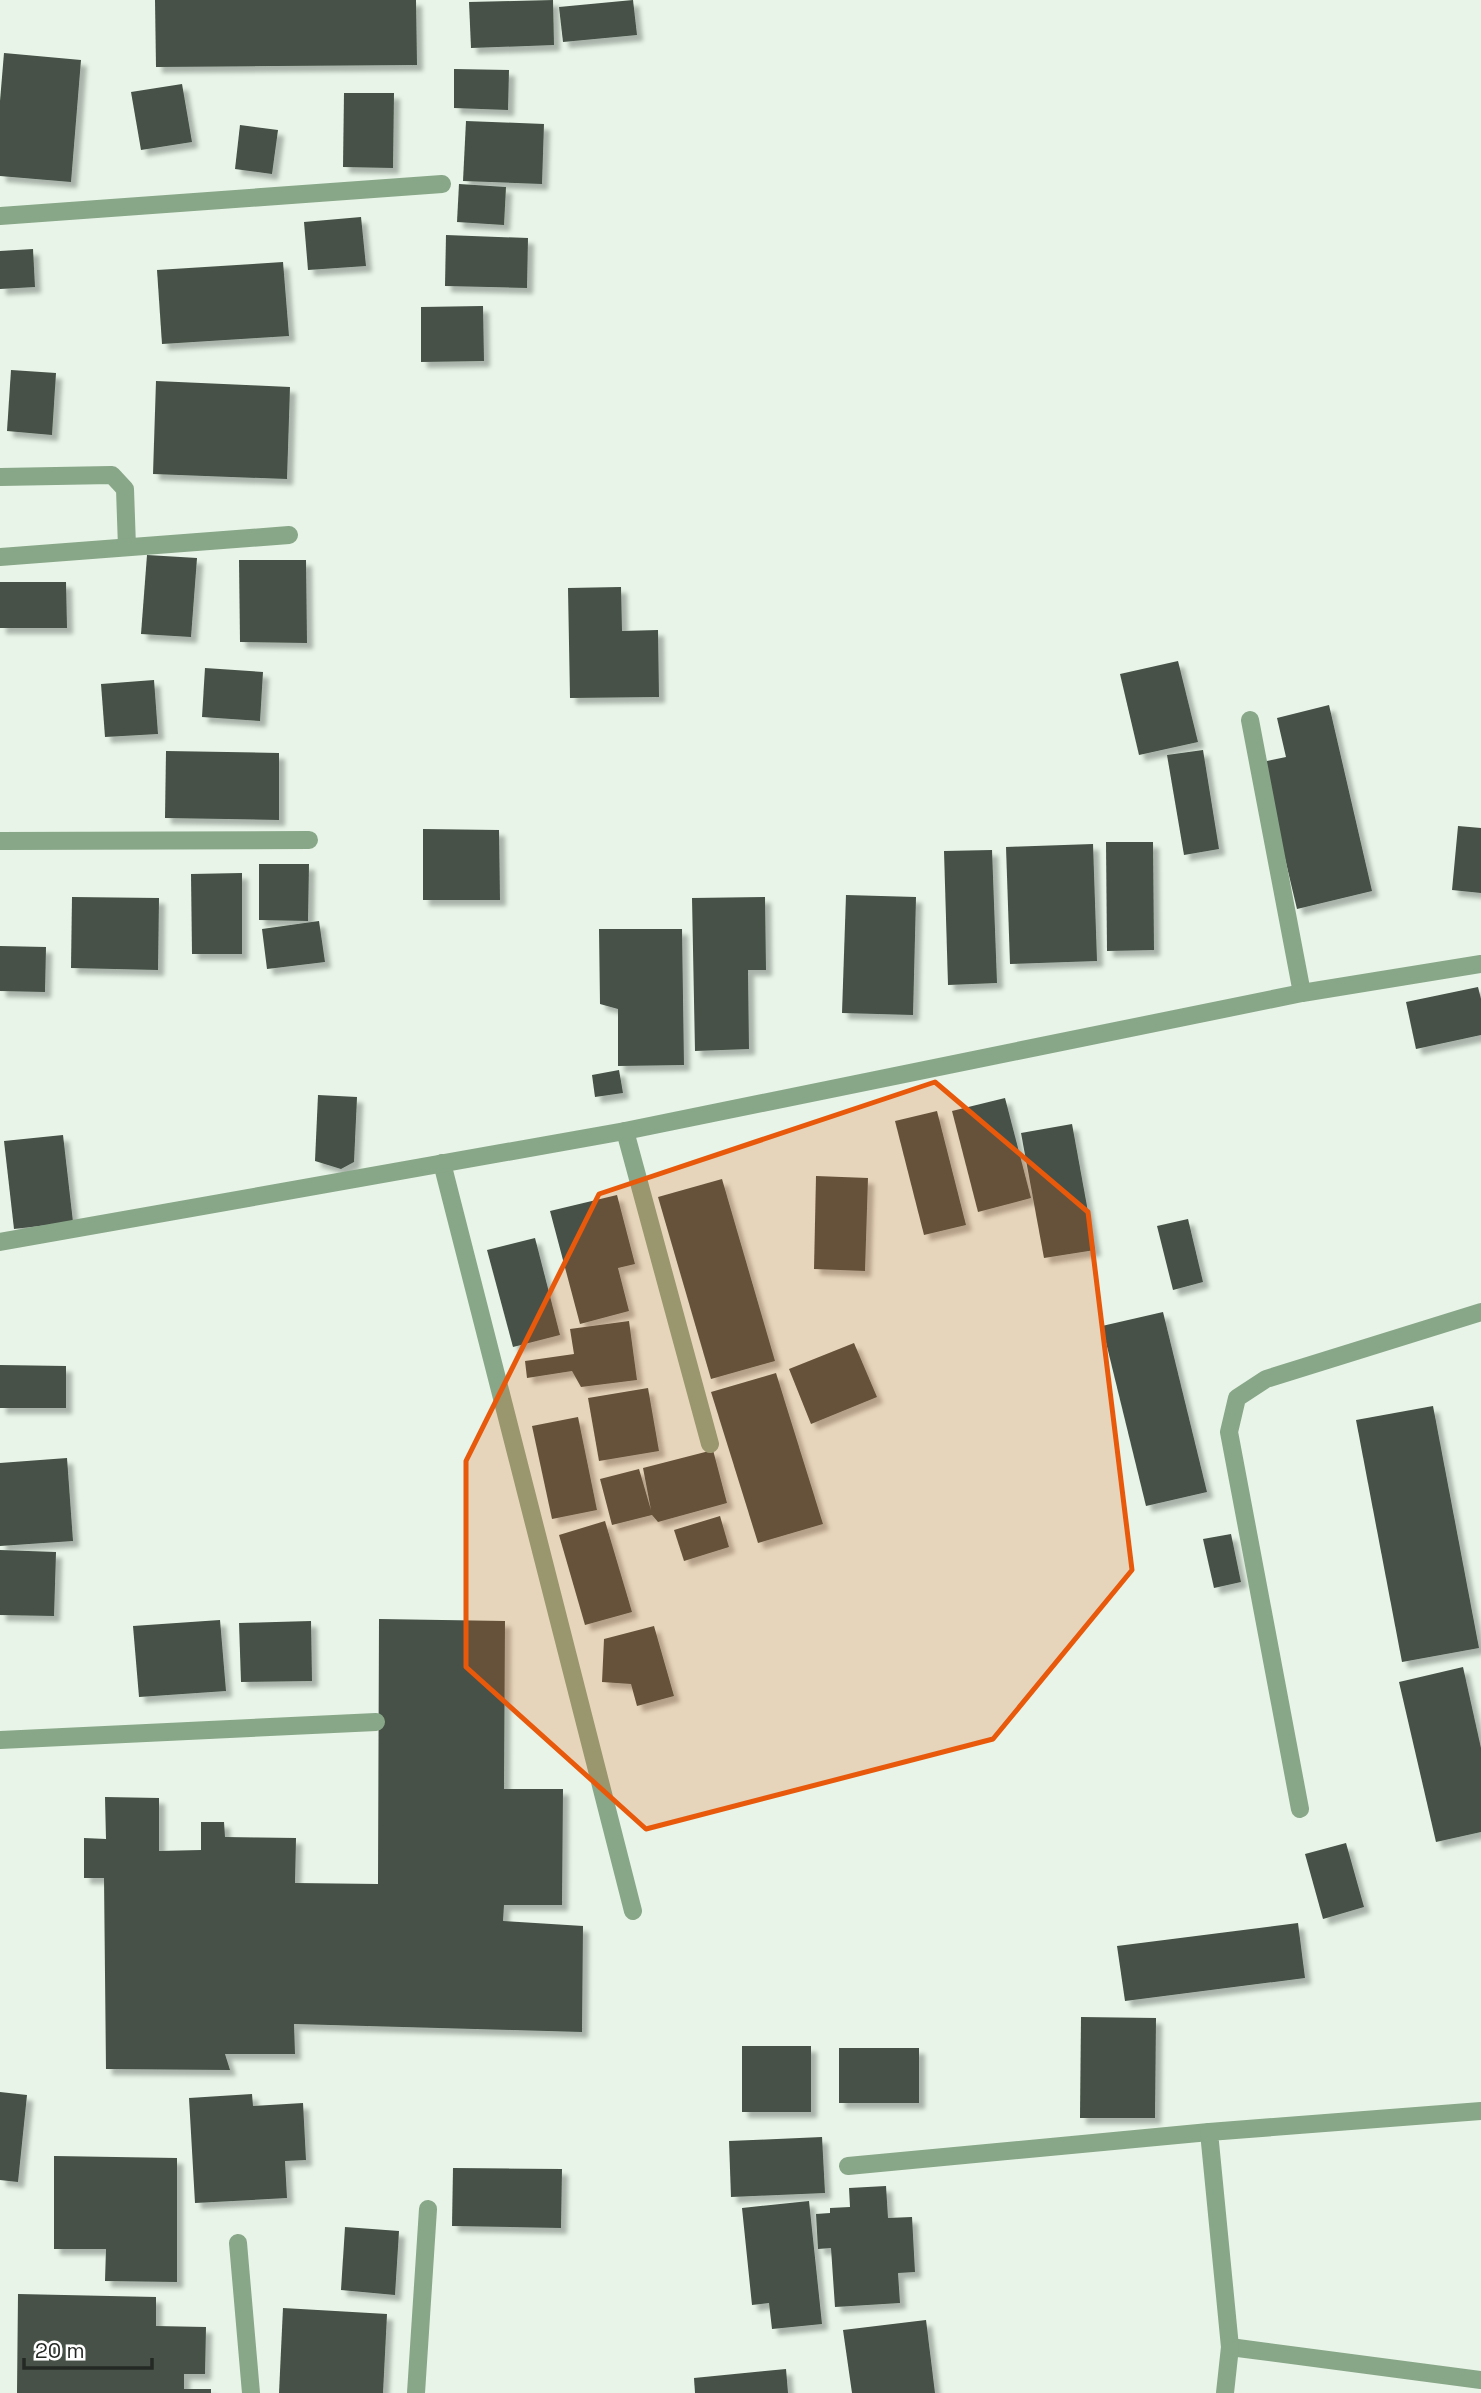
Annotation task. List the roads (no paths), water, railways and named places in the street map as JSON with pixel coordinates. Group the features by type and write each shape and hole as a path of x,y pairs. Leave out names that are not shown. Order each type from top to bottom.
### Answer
{"street":[{"path":"0,216 442,184"},
{"path":"0,477 112,475 125,489 127,547"},
{"path":"0,556 289,535"},
{"path":"1250,720 1302,993"},
{"path":"0,841 309,840"},
{"path":"0,1242 625,1130 1302,993 1481,964"},
{"path":"625,1130 709,1444"},
{"path":"442,1163 633,1911"},
{"path":"1300,1809 1229,1432 1237,1398 1266,1379 1481,1312"},
{"path":"0,1740 376,1722"},
{"path":"848,2166 1209,2132 1481,2111"},
{"path":"1209,2132 1230,2347 1225,2393"},
{"path":"416,2393 428,2208"},
{"path":"238,2243 251,2393"},
{"path":"1230,2347 1481,2380"}]}
